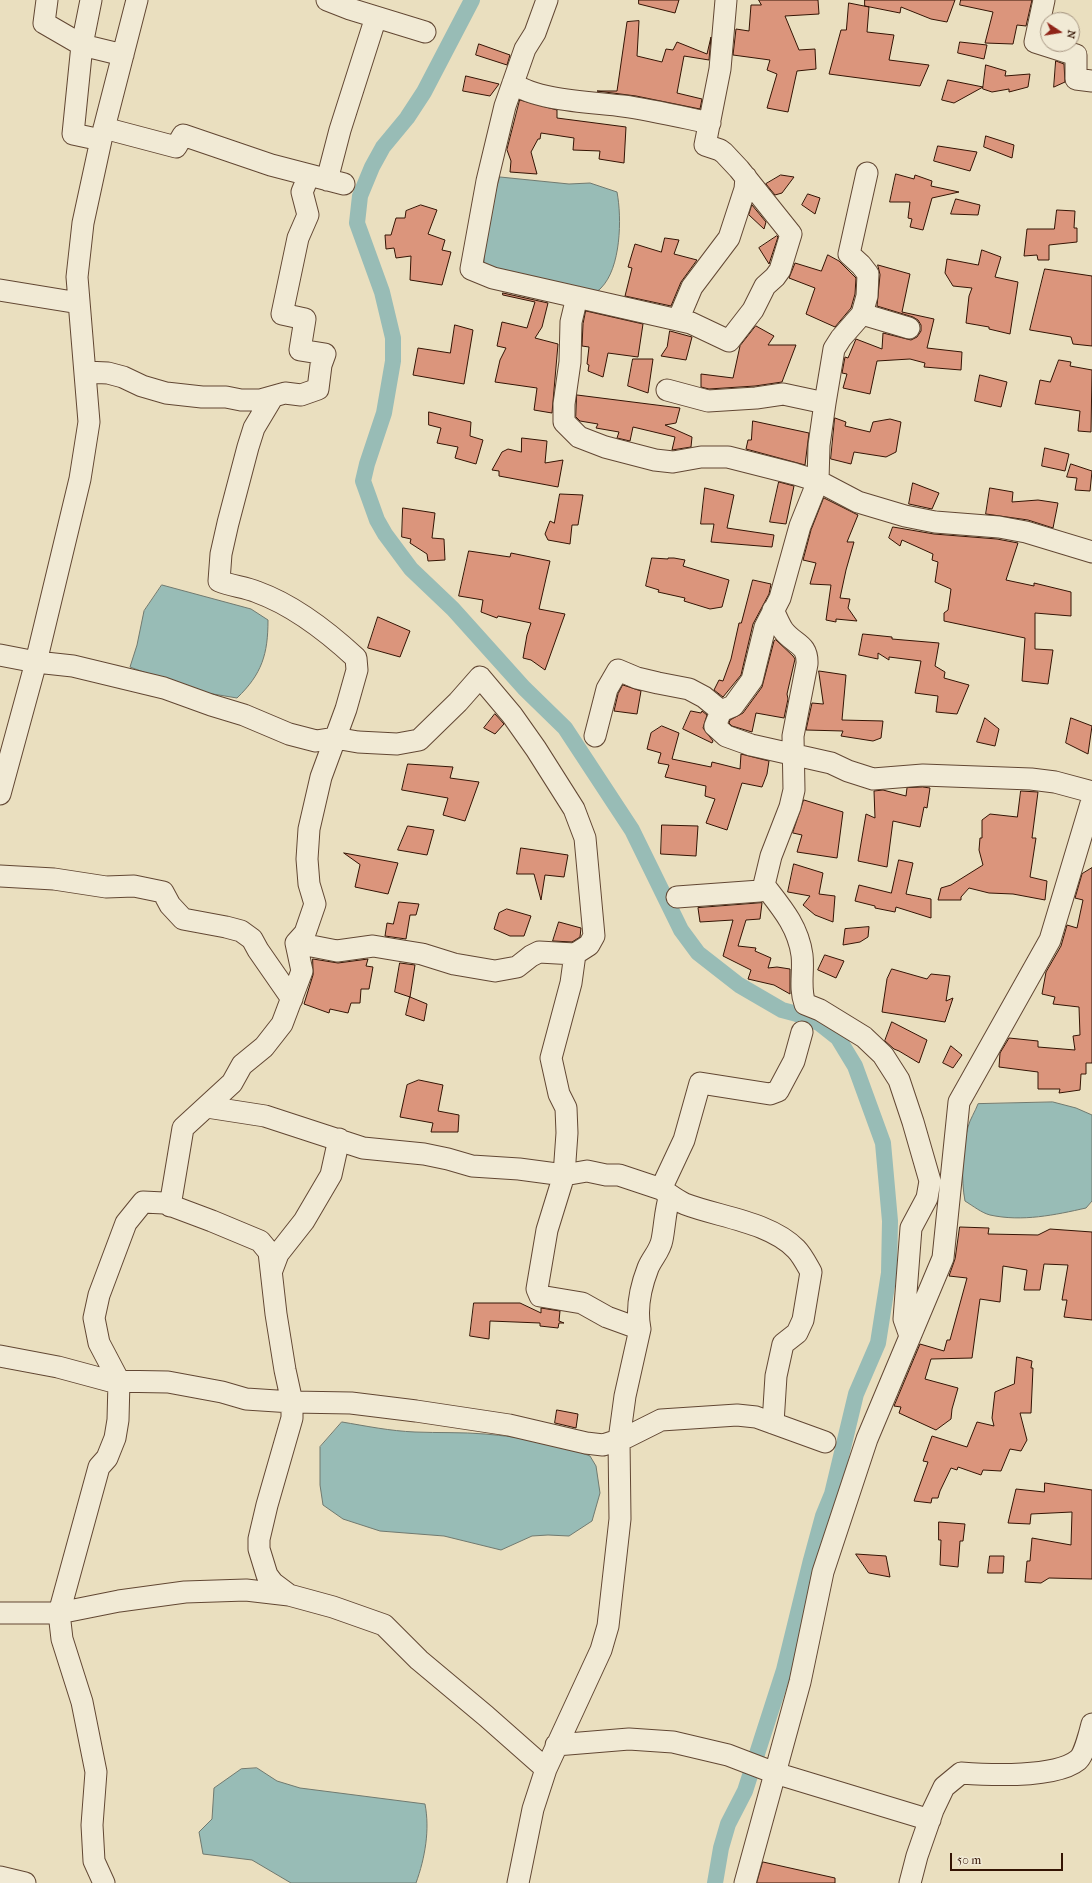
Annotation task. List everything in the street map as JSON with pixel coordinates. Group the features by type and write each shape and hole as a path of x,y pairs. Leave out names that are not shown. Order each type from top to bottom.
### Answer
{"street":[{"path":"47,0 44,23 82,45 123,55"},
{"path":"91,0 82,45 74,134 102,134 176,147 183,135 271,165 327,180"},
{"path":"0,794 36,662 80,479 88,422 77,277 82,223 102,134 137,0"},
{"path":"327,0 425,32"},
{"path":"547,0 535,33 525,49 505,106 487,180 471,269 493,278 691,323 729,341 752,310 765,286 780,270 791,234 746,177 724,153 720,150 705,145 720,69 726,0"},
{"path":"1044,0 1035,42 1076,55 1076,79 1092,81"},
{"path":"85,372 108,373 123,377 142,386 177,394 202,397 226,397 241,400 272,398 285,394 301,395 318,389 321,365 325,354 300,350 305,319 282,314 298,238 308,215 302,192 327,180 340,130 376,17"},
{"path":"513,83 519,88 544,96 584,103 652,111 710,123"},
{"path":"720,711 733,706 752,680 765,627 785,582 800,526 818,481 820,445 825,403 834,349 841,338 862,314 867,296 868,274 861,264 849,254 867,173"},
{"path":"678,320 692,287 729,238 744,189 746,177"},
{"path":"0,290 79,303"},
{"path":"577,297 571,322 570,362 564,404 564,422 579,437 605,447 655,460 673,462 701,457 728,458 818,481 858,502 905,516 935,522 999,527 1026,532 1092,552"},
{"path":"862,314 908,328"},
{"path":"667,390 708,401 756,398 783,394 825,403"},
{"path":"272,398 254,428 248,447 224,539 219,581 257,592 280,603 318,626 356,658 357,670 346,709 317,792 309,829 307,859 309,884 315,904 305,934 296,943"},
{"path":"677,897 760,892 764,885 771,856 790,807 794,790 793,736 807,664 807,654 802,646 792,640 783,630 773,610"},
{"path":"0,655 36,662 73,666 164,688 244,715 289,734 316,741 335,738 358,742 397,744 419,740 458,702 480,677 512,715 536,748 574,809 585,838 594,936 589,945 575,954 539,952 531,956 517,967 495,971 454,964 422,954 373,946 337,951 296,943"},
{"path":"595,736 607,689 618,670 637,678 689,689 704,697 720,711"},
{"path":"720,711 715,726 726,736 751,745 831,763 848,771 873,778 923,775 1031,779 1056,782 1092,792"},
{"path":"745,1883 772,1772 800,1682 823,1572 866,1439 943,1258 959,1102 1050,940 1092,800"},
{"path":"0,876 54,879 106,887 134,886 163,892 170,905 183,919 241,931 252,939 292,999"},
{"path":"764,885 788,916 794,927 802,955 802,996 804,1004 820,1010 864,1037 883,1055 900,1080 930,1181 927,1198 911,1228 904,1319 910,1336"},
{"path":"170,1206 183,1128 232,1083 242,1065 264,1047 282,1024 302,971 296,943"},
{"path":"575,954 572,983 551,1058 559,1094 566,1108 567,1133 564,1175 547,1230 537,1289 540,1296 582,1303 607,1317 640,1329"},
{"path":"518,1883 533,1809 546,1769 601,1650 608,1626 620,1525 619,1440 624,1396 640,1329 638,1317 639,1306 649,1267 662,1242 665,1192 684,1140 700,1084 770,1094 778,1091 794,1061 802,1032"},
{"path":"207,1107 264,1116 363,1148 417,1153 448,1159 472,1166 519,1169 564,1175 587,1171 606,1175 619,1175 665,1192 683,1203 707,1212 745,1222 781,1238 796,1249 811,1272 803,1320 797,1333 783,1344 776,1376 773,1423"},
{"path":"272,1270 278,1254 304,1221 330,1175 339,1139"},
{"path":"104,1883 94,1861 92,1825 96,1772 82,1702 62,1639 59,1613 99,1467 107,1458 118,1420 119,1381 99,1343 94,1318 99,1295 126,1223 143,1202 164,1203 194,1214 260,1241 269,1252 275,1307 285,1370 292,1402 292,1418 266,1505 259,1539 259,1549 267,1575 272,1583 289,1595"},
{"path":"0,1356 53,1366 110,1381 174,1383 215,1390 246,1399 292,1402 351,1403 416,1411 509,1425 586,1443 603,1445 619,1440 661,1420 737,1415 756,1417 825,1442"},
{"path":"0,1613 59,1613 119,1601 185,1592 246,1590 289,1595 333,1607 384,1625 419,1660 546,1769"},
{"path":"910,1883 930,1820 944,1787 961,1773 982,1774 1052,1772 1066,1767 1079,1760 1091,1731"},
{"path":"556,1745 636,1740 673,1742 728,1755 772,1772 930,1820"},
{"path":"0,1877 25,1883"}],"water":[{"path":"500,177 569,184 590,183 617,192 619,203 619,229 616,256 608,279 598,291 590,294 490,273 484,262 484,231"},
{"path":"162,585 251,609 268,620 267,643 262,663 258,672 246,689 237,698 195,691 130,667 137,645 144,611"},
{"path":"1053,1102 1076,1108 1092,1115 1092,1201 1086,1208 1038,1217 1014,1218 987,1214 965,1201 963,1174 964,1144 969,1124 978,1104"},
{"path":"342,1422 406,1431 476,1433 512,1437 539,1441 578,1451 590,1456 596,1466 600,1493 592,1521 569,1536 532,1536 501,1550 444,1536 380,1531 343,1519 323,1505 320,1485 320,1447"},
{"path":"257,1768 277,1781 300,1788 425,1804 427,1824 426,1844 416,1883 291,1883 252,1860 203,1854 199,1832 212,1819 214,1788 241,1769"}],"building":[{"path":"639,0 679,0 675,13 639,4"},
{"path":"759,0 818,0 819,14 785,16 799,50 815,49 816,69 797,71 788,112 767,108 777,74 767,70 770,60 733,55 736,29 749,31 751,5 761,5"},
{"path":"865,0 955,0 947,22 931,19 901,7 900,13 865,6"},
{"path":"961,0 1032,0 1026,26 1017,25 1013,44 985,43 993,12 960,5"},
{"path":"849,3 869,7 867,32 894,35 889,60 929,65 920,86 829,74 841,30 846,30"},
{"path":"639,21 637,56 662,62 666,49 673,50 677,42 707,54 711,37 709,60 684,56 677,93 702,99 700,109 636,96 597,91 617,91 627,22"},
{"path":"960,42 987,45 984,59 958,53"},
{"path":"479,44 510,55 507,65 476,55"},
{"path":"1056,61 1064,64 1065,82 1054,87"},
{"path":"986,65 1006,71 1005,76 1030,74 1028,87 1009,92 1009,89 992,92 983,89"},
{"path":"466,76 499,84 490,96 463,91"},
{"path":"948,80 983,87 954,103 942,100"},
{"path":"520,100 557,110 557,118 626,127 624,163 599,159 600,151 573,150 574,138 541,133 540,139 538,139 531,152 537,174 510,172 511,161 507,150"},
{"path":"986,136 1014,145 1012,158 984,147"},
{"path":"938,146 977,152 970,171 934,161"},
{"path":"896,174 914,179 915,175 932,181 931,186 959,192 932,198 923,230 910,227 912,219 908,218 910,202 890,202"},
{"path":"781,175 794,177 782,193 775,195 766,184"},
{"path":"808,194 820,198 815,214 802,205"},
{"path":"956,199 980,205 978,215 951,214"},
{"path":"421,205 437,210 428,234 445,240 442,250 451,252 442,285 410,280 411,256 396,258 394,248 386,249 385,235 391,235 396,218 405,218 406,211"},
{"path":"752,205 766,222 764,229 749,215"},
{"path":"1057,210 1075,211 1074,228 1077,228 1077,242 1049,245 1049,260 1038,260 1037,255 1024,256 1027,229 1054,229"},
{"path":"777,236 778,237 769,264 759,248"},
{"path":"665,238 679,240 674,254 697,260 681,282 671,306 625,296 632,268 628,267 635,244 661,252"},
{"path":"982,250 1001,257 995,277 1018,282 1010,334 989,329 989,327 966,323 969,296 972,288 953,286 945,273 947,259 978,265"},
{"path":"828,255 839,261 856,278 855,294 851,308 835,327 806,314 815,288 789,278 795,263 821,271"},
{"path":"878,265 910,274 902,312 934,319 927,348 962,352 961,370 924,367 925,363 910,359 877,361 870,394 843,388 847,374 842,373 845,357 848,358 856,339 882,349 883,333 911,340 917,337 921,331 921,325 918,320 913,317 877,306 880,275"},
{"path":"1045,269 1092,276 1092,346 1073,344 1071,337 1030,330"},
{"path":"503,293 548,303 542,327 535,338 558,344 552,413 534,410 537,388 495,382 500,360 506,348 497,346 502,322 527,328 535,302 503,295"},
{"path":"586,311 643,324 638,357 608,353 603,377 588,371 589,365 587,364 589,347 582,346 583,324"},
{"path":"455,325 473,330 464,384 413,375 418,348 450,353"},
{"path":"756,326 774,336 768,345 796,345 782,382 755,386 709,389 701,387 701,374 733,378 740,346"},
{"path":"670,331 692,337 686,360 661,356 667,347"},
{"path":"633,359 653,359 648,393 628,386"},
{"path":"1059,360 1071,362 1070,366 1092,370 1091,432 1078,431 1080,411 1035,404 1040,380 1050,382"},
{"path":"980,375 1007,382 1001,407 975,401"},
{"path":"577,395 680,408 676,423 665,425 692,437 691,447 672,450 675,437 633,427 630,441 617,438 619,432 596,428 598,424 580,421 576,417"},
{"path":"429,412 471,422 470,436 483,440 476,464 455,458 458,447 437,443 441,428 429,425"},
{"path":"835,418 846,422 845,426 870,432 873,422 890,419 901,422 896,452 886,457 854,452 851,464 831,459"},
{"path":"753,421 809,433 805,465 746,449 748,440 751,440"},
{"path":"522,438 547,441 545,463 563,460 558,487 499,476 499,471 492,470 502,452 508,449 521,452"},
{"path":"1045,448 1069,454 1065,471 1042,466"},
{"path":"1071,464 1092,471 1090,491 1075,490 1077,478 1067,477"},
{"path":"779,482 794,486 786,524 770,522"},
{"path":"913,483 939,493 932,509 909,504"},
{"path":"705,488 734,495 727,528 774,535 772,547 711,542 714,524 701,524"},
{"path":"990,488 1013,492 1012,502 1038,500 1058,503 1053,528 1028,520 986,514"},
{"path":"560,494 583,495 578,525 572,525 570,544 548,540 545,534 550,521 554,523"},
{"path":"824,498 858,515 847,542 854,542 840,598 850,599 848,608 857,621 836,619 836,622 826,620 831,585 810,584 816,563 803,560 811,530"},
{"path":"403,508 435,513 432,538 444,539 445,560 428,561 427,554 410,543 411,539 402,537"},
{"path":"893,527 934,534 997,539 1018,543 1006,580 1034,586 1034,583 1071,592 1071,616 1035,613 1035,649 1053,650 1048,684 1022,681 1025,638 944,621 944,613 948,610 951,589 935,582 938,562 932,560 933,554 902,540 900,546 889,538"},
{"path":"469,551 510,557 511,553 550,561 539,609 565,614 545,670 531,660 523,658 527,635 531,623 498,616 497,618 481,612 483,600 459,596"},
{"path":"652,558 674,558 685,560 683,566 729,580 722,607 710,609 684,601 685,598 658,592 659,590 646,586"},
{"path":"753,580 771,584 769,594 753,624 741,675 723,697 714,690 719,680 723,681 731,659 739,623 741,623"},
{"path":"378,617 410,631 400,657 368,648"},
{"path":"863,634 892,637 892,639 939,643 935,666 945,672 944,678 969,685 957,714 936,712 938,696 915,693 921,661 889,657 889,660 878,653 878,659 859,655"},
{"path":"776,640 795,659 787,694 788,699 784,718 756,713 752,732 732,726 729,723 730,720 743,713 762,687 774,641"},
{"path":"819,671 846,675 842,720 883,721 881,738 873,741 841,736 843,731 806,730 812,703 823,704"},
{"path":"623,685 641,691 637,714 614,711 618,694"},
{"path":"691,711 701,713 702,711 707,715 703,728 713,741 712,743 683,729"},
{"path":"495,714 504,724 495,734 484,728"},
{"path":"985,718 999,729 995,746 977,742"},
{"path":"1071,718 1092,726 1088,754 1066,743"},
{"path":"662,726 679,733 672,759 711,767 712,762 740,769 741,754 769,761 767,774 762,787 742,783 727,830 706,823 715,799 705,796 706,786 665,777 669,765 658,763 661,753 647,749 651,733"},
{"path":"408,764 453,767 450,778 479,782 465,821 443,815 448,798 402,790"},
{"path":"907,788 930,788 927,808 924,807 920,827 893,821 887,867 858,861 866,814 875,818 874,791 883,790 906,796"},
{"path":"1021,791 1038,792 1032,838 1036,838 1030,877 1047,881 1045,900 1013,894 989,893 969,888 961,897 961,900 938,900 941,888 951,885 983,865 979,850 980,838 982,838 982,820 990,814 1017,817"},
{"path":"804,800 843,812 837,858 797,852 802,835 793,833"},
{"path":"662,825 698,826 696,856 661,854"},
{"path":"408,826 434,830 427,855 398,850"},
{"path":"521,848 568,855 564,877 545,875 541,900 534,874 517,874"},
{"path":"344,853 398,863 388,894 355,887 360,865"},
{"path":"899,860 913,863 906,894 931,899 931,918 896,907 895,912 875,908 875,906 855,901 859,885 891,893"},
{"path":"794,864 823,873 819,894 835,896 833,922 815,915 803,905 810,896 788,892"},
{"path":"1092,868 1092,1063 1086,1063 1086,1074 1081,1074 1080,1090 1059,1093 1060,1089 1038,1089 1038,1072 999,1067 1000,1053 1009,1038 1038,1041 1038,1047 1075,1050 1073,1036 1080,1035 1079,1007 1053,1004 1055,997 1042,994 1046,972 1061,946 1067,925 1077,928 1083,900 1075,898 1082,874"},
{"path":"399,902 419,904 416,915 410,915 406,939 385,936 387,923 393,924"},
{"path":"762,903 760,919 746,920 738,946 756,948 755,951 771,958 768,968 777,967 790,969 790,994 774,985 748,979 751,970 723,956 733,920 700,922 698,908"},
{"path":"507,909 531,916 524,936 510,936 494,929 499,913"},
{"path":"559,922 581,928 580,937 572,942 553,941"},
{"path":"869,927 868,937 860,942 843,945 845,929"},
{"path":"825,955 844,961 836,978 818,970"},
{"path":"313,959 338,963 368,959 366,966 373,967 369,989 361,989 360,1003 351,1003 348,1013 330,1009 329,1013 304,1004 313,975"},
{"path":"400,963 415,965 410,997 395,992"},
{"path":"892,969 927,979 931,974 950,976 946,1001 953,998 945,1022 882,1012 887,979"},
{"path":"410,997 427,1004 424,1021 406,1015"},
{"path":"892,1022 927,1040 919,1063 894,1049 885,1041"},
{"path":"951,1046 962,1055 953,1068 943,1063"},
{"path":"419,1080 443,1085 438,1111 459,1115 458,1132 431,1132 433,1123 400,1117 407,1085"},
{"path":"960,1227 989,1228 988,1234 1038,1235 1050,1229 1092,1232 1092,1320 1064,1317 1067,1300 1062,1300 1068,1265 1044,1264 1040,1290 1024,1290 1027,1270 1003,1266 1000,1302 980,1299 972,1358 931,1359 925,1379 958,1388 952,1409 951,1419 936,1430 899,1413 901,1407 894,1406 920,1344 944,1351 947,1340 950,1340 967,1278 949,1276 955,1259"},
{"path":"474,1303 520,1303 541,1313 541,1308 560,1311 559,1321 564,1323 559,1323 558,1328 540,1326 540,1323 490,1321 489,1339 470,1336"},
{"path":"1017,1357 1032,1361 1031,1368 1033,1368 1031,1413 1020,1413 1027,1440 1021,1451 1010,1449 1001,1471 983,1470 981,1475 958,1467 957,1470 951,1468 938,1498 932,1498 931,1503 914,1501 928,1462 923,1461 932,1436 967,1447 977,1422 994,1426 992,1418 995,1392 1014,1384"},
{"path":"557,1410 578,1414 576,1428 555,1423"},
{"path":"1045,1483 1092,1490 1092,1579 1049,1578 1041,1583 1025,1582 1027,1561 1030,1561 1032,1538 1071,1545 1072,1512 1031,1514 1030,1524 1008,1523 1016,1489 1044,1492"},
{"path":"939,1522 965,1524 963,1541 960,1541 958,1567 940,1565 941,1540 939,1540"},
{"path":"856,1554 886,1556 890,1577 869,1573"},
{"path":"990,1556 1004,1556 1003,1573 988,1573"},
{"path":"763,1862 835,1878 835,1883 757,1883"}],"waterway":[{"path":"472,0 424,92 407,118 383,147 372,167 360,196 357,223 382,292 393,338 393,361 384,413 363,481 377,520 385,534 411,569 453,609 524,688 565,728 632,830 681,930 698,953 739,985 782,1010 819,1023 838,1038 855,1066 883,1143 890,1221 889,1273 878,1343 856,1394 832,1494 823,1516 784,1670 745,1791 728,1824 721,1848 715,1883"}]}
